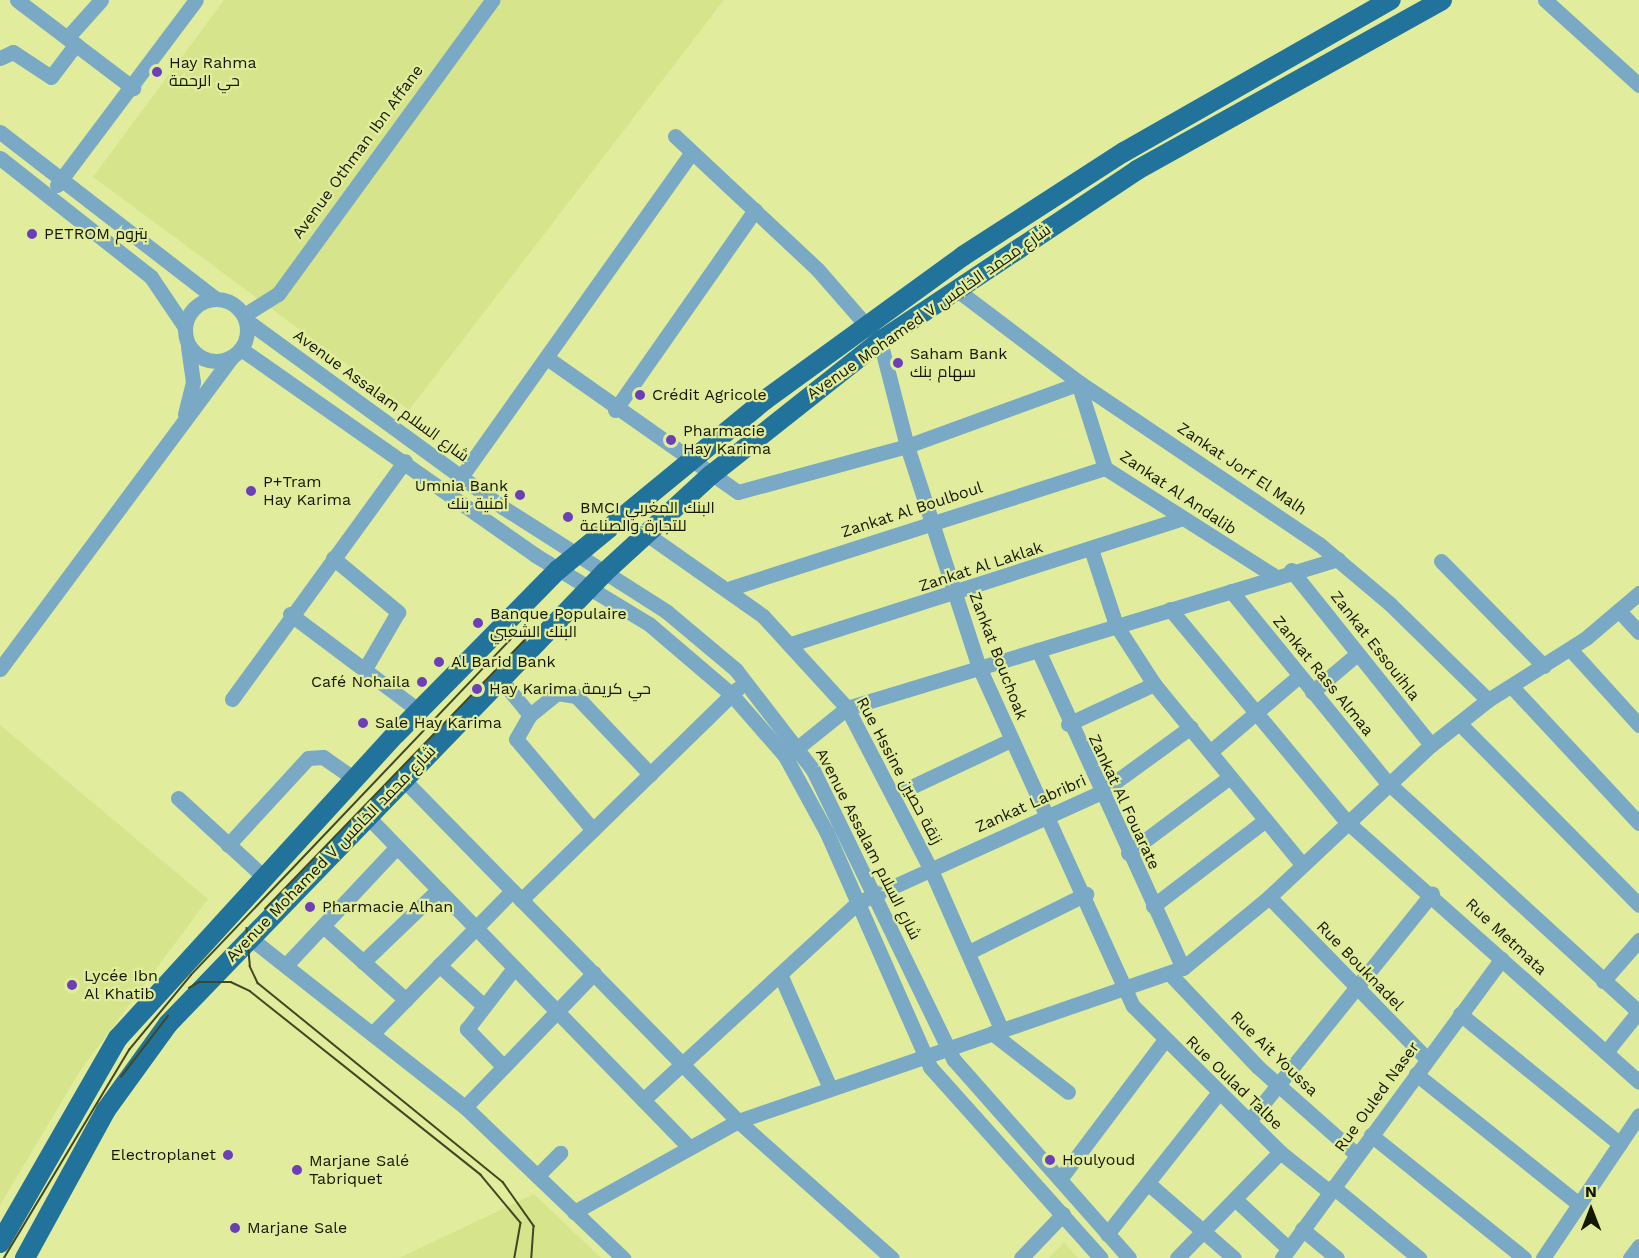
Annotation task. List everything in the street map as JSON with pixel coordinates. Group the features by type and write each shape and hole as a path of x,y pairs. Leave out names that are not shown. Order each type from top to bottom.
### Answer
{"main road":[{"name":"Avenue Mohamed V شارع محمد الخامس","path":"0,1243 102,1059 264,877 356,780 418,710 558,570 689,462 867,323 1124,152 1391,0"},
{"name":"Avenue Mohamed V شارع محمد الخامس","path":"25,1258 138,1060 250,938 367,816 645,533 711,475 880,341 1215,123 1442,0"}],"street":[{"path":"17,0 132,88"},
{"path":"0,58 13,52 51,77 71,41 101,0"},
{"name":"Avenue Othman Ibn Affane","path":"245,317 278,294 492,0"},
{"path":"1545,0 1639,85"},
{"path":"49,194 132,88 188,3"},
{"path":"0,132 63,178 215,298 234,304 245,317 237,353 184,417 0,669"},
{"name":"Zankat Bouchoak","path":"675,136 755,210 867,323 880,341 907,446 979,667 1011,740 1086,894 1127,989"},
{"path":"450,493 692,152"},
{"path":"0,158 49,194 152,277 184,326 193,382 184,417"},
{"path":"615,410 755,210"},
{"name":"Zankat Jorf El Malh","path":"957,290 1079,385 1230,480 1338,559 1488,700"},
{"path":"184,326 195,306 215,298"},
{"name":"Avenue Assalam شارع السلام","path":"245,317 462,477 667,612 745,681 798,747 875,894 948,1050 1129,1258"},
{"path":"188,345 208,360 237,353"},
{"name":"Avenue Assalam شارع السلام","path":"237,353 405,461 558,570 676,643 732,695 785,756 857,903 925,1057 1101,1258"},
{"path":"547,358 615,410 728,489 745,492 907,446 1079,385"},
{"name":"Zankat Al Andalib","path":"1079,385 1105,468 1180,519 1273,575"},
{"path":"232,699 290,614 405,461"},
{"name":"Zankat Al Boulboul","path":"730,588 1105,468"},
{"name":"Zankat Al Laklak","path":"790,644 1092,552 1180,519"},
{"name":"Rue Hssine زنقة حصين","path":"645,533 730,588 790,644 847,708 931,870 969,952 997,1031"},
{"path":"1092,552 1116,625 1154,684 1211,752 1264,821 1301,863"},
{"path":"333,558 398,612 365,669"},
{"path":"785,756 847,708 1231,591 1273,575 1338,559"},
{"path":"1441,561 1544,666"},
{"name":"Zankat Essouihla","path":"1291,570 1431,745"},
{"name":"Zankat Rass Almaa","path":"1231,591 1298,676 1387,782 1639,1012"},
{"path":"574,1212 687,1145 738,1122 830,1088 1177,971 1269,897 1346,820 1431,745 1488,700 1512,687 1621,613 1639,593"},
{"name":"Rue Metmata","path":"1170,609 1346,820 1432,893 1639,1082"},
{"path":"1621,613 1639,632"},
{"path":"290,614 418,710"},
{"path":"1570,649 1639,725"},
{"name":"Zankat Al Fouarate","path":"1038,650 1068,724 1153,906 1177,971"},
{"path":"1312,692 1357,654"},
{"path":"1211,752 1298,676"},
{"path":"501,681 530,715"},
{"path":"372,1034 475,928 593,830 745,681"},
{"path":"1068,724 1154,684"},
{"path":"1512,687 1639,823"},
{"path":"593,830 516,740 530,715 557,693 576,696 650,774"},
{"path":"1459,723 1639,905"},
{"name":"Zankat Labribri","path":"643,1100 681,1062 857,903 1100,793 1191,728"},
{"path":"894,795 1011,740"},
{"path":"228,845 308,758 323,757 356,780"},
{"path":"1128,853 1230,777"},
{"path":"403,779 738,1122 892,1258"},
{"path":"178,798 264,877"},
{"path":"367,816 687,1145"},
{"path":"1153,906 1264,821"},
{"path":"286,965 396,848"},
{"path":"363,962 438,890"},
{"path":"1249,1121 1280,1088 1432,893"},
{"path":"969,952 1086,894"},
{"name":"Rue Bouknadel","path":"1269,897 1357,991 1427,1059"},
{"path":"323,926 406,1000"},
{"path":"250,938 465,1107 623,1258"},
{"path":"1603,981 1639,940"},
{"name":"Rue Ouled Naser","path":"1285,1253 1502,959"},
{"path":"439,965 484,1006"},
{"path":"502,1066 467,1029 514,968"},
{"name":"Rue Ait Youssa","path":"1177,971 1280,1088 1357,1155"},
{"path":"465,1107 594,973"},
{"path":"780,974 830,1088"},
{"name":"Rue Oulad Talbe","path":"1127,989 1133,1006 1164,1041 1280,1152 1419,1258"},
{"path":"1606,1052 1639,1012"},
{"path":"1460,1014 1620,1144"},
{"path":"997,1031 1068,1092"},
{"path":"1060,1179 1164,1041"},
{"path":"1416,1074 1579,1204"},
{"path":"1107,1234 1150,1185 1219,1092"},
{"path":"1543,1258 1639,1116"},
{"path":"1371,1135 1524,1258"},
{"path":"1178,1258 1237,1201 1280,1152"},
{"path":"537,1176 560,1154"},
{"path":"1150,1185 1234,1258"},
{"path":"1237,1201 1285,1253"},
{"path":"1021,1258 1063,1214"},
{"path":"1302,1229 1337,1258"},
{"path":"1630,1258 1639,1246"}],"shaded area":[{"path":"224,0 724,0 409,410 93,177"},
{"name":"Lycée Ibn Al Khatib","path":"0,725 208,899 80,1071 0,1205"},
{"path":"534,1194 601,1258 399,1258"},
{"path":"1064,1242 1078,1258 1049,1258"}],"tram line":[{"path":"4,1258 129,1050 191,975 518,632"},
{"path":"265,909 525,640"},
{"path":"247,928 250,966 258,983 503,1182 534,1226 532,1258"},
{"path":"189,988 199,982 231,982 250,991 481,1175 521,1223 515,1258"},
{"path":"121,1077 168,1016"}],"place":[{"name":"Hay Rahma حي الرحمة","path":"157,72"},
{"name":"PETROM بتروم","path":"32,234"},
{"name":"Saham Bank سهام بنك","path":"898,363"},
{"name":"Crédit Agricole","path":"640,395"},
{"name":"Pharmacie Hay Karima","path":"671,440"},
{"name":"P+Tram Hay Karima","path":"251,491"},
{"name":"Umnia Bank أمنية بنك","path":"520,495"},
{"name":"BMCI البنك المغربي للتجارة والصناعة","path":"568,517"},
{"name":"Banque Populaire البنك الشعبي","path":"478,623"},
{"name":"Al Barid Bank","path":"439,662"},
{"name":"Café Nohaila","path":"422,682"},
{"name":"Hay Karima حي كريمة","path":"477,689"},
{"name":"Sale Hay Karima","path":"363,723"},
{"name":"Pharmacie Alhan","path":"310,907"},
{"name":"Lycée Ibn Al Khatib","path":"72,985"},
{"name":"Electroplanet","path":"228,1155"},
{"name":"Houlyoud","path":"1050,1160"},
{"name":"Marjane Salé Tabriquet","path":"297,1170"},
{"name":"Marjane Sale","path":"235,1228"}]}
